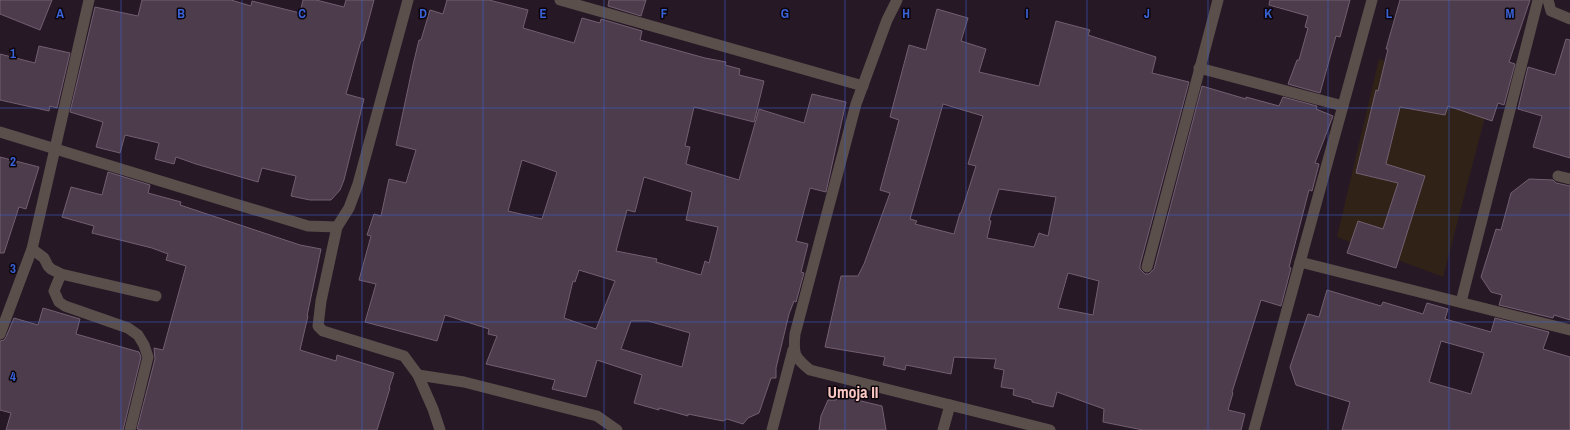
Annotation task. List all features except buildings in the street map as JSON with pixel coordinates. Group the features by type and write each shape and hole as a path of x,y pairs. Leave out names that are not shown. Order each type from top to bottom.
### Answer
{"street":[{"path":"0,334 32,249 89,0"},
{"path":"408,0 358,184 349,208 337,227 321,301 318,326 323,331 404,356 418,375 433,409 440,430"},
{"path":"560,0 584,3 863,86"},
{"path":"772,430 793,350 797,327 854,112 888,20 897,0"},
{"path":"1147,267 1218,0"},
{"path":"1254,430 1372,0"},
{"path":"1461,302 1538,0"},
{"path":"1548,0 1551,11 1570,19"},
{"path":"1199,68 1343,106"},
{"path":"0,132 308,226 337,227"},
{"path":"1558,176 1570,179"},
{"path":"32,249 44,258 51,269 61,274 156,296"},
{"path":"1300,262 1570,330"},
{"path":"61,274 54,291 59,302 65,306 128,328 138,335 144,345 148,358 130,430"},
{"path":"793,350 799,362 810,370 1050,430"},
{"path":"418,375 464,382 597,416 616,430"},
{"path":"942,430 950,405"}],"shaded area":[{"path":"1379,59 1490,98 1443,277 1337,237"}],"district":[{"name":"Umoja II","path":"853,392"}]}
